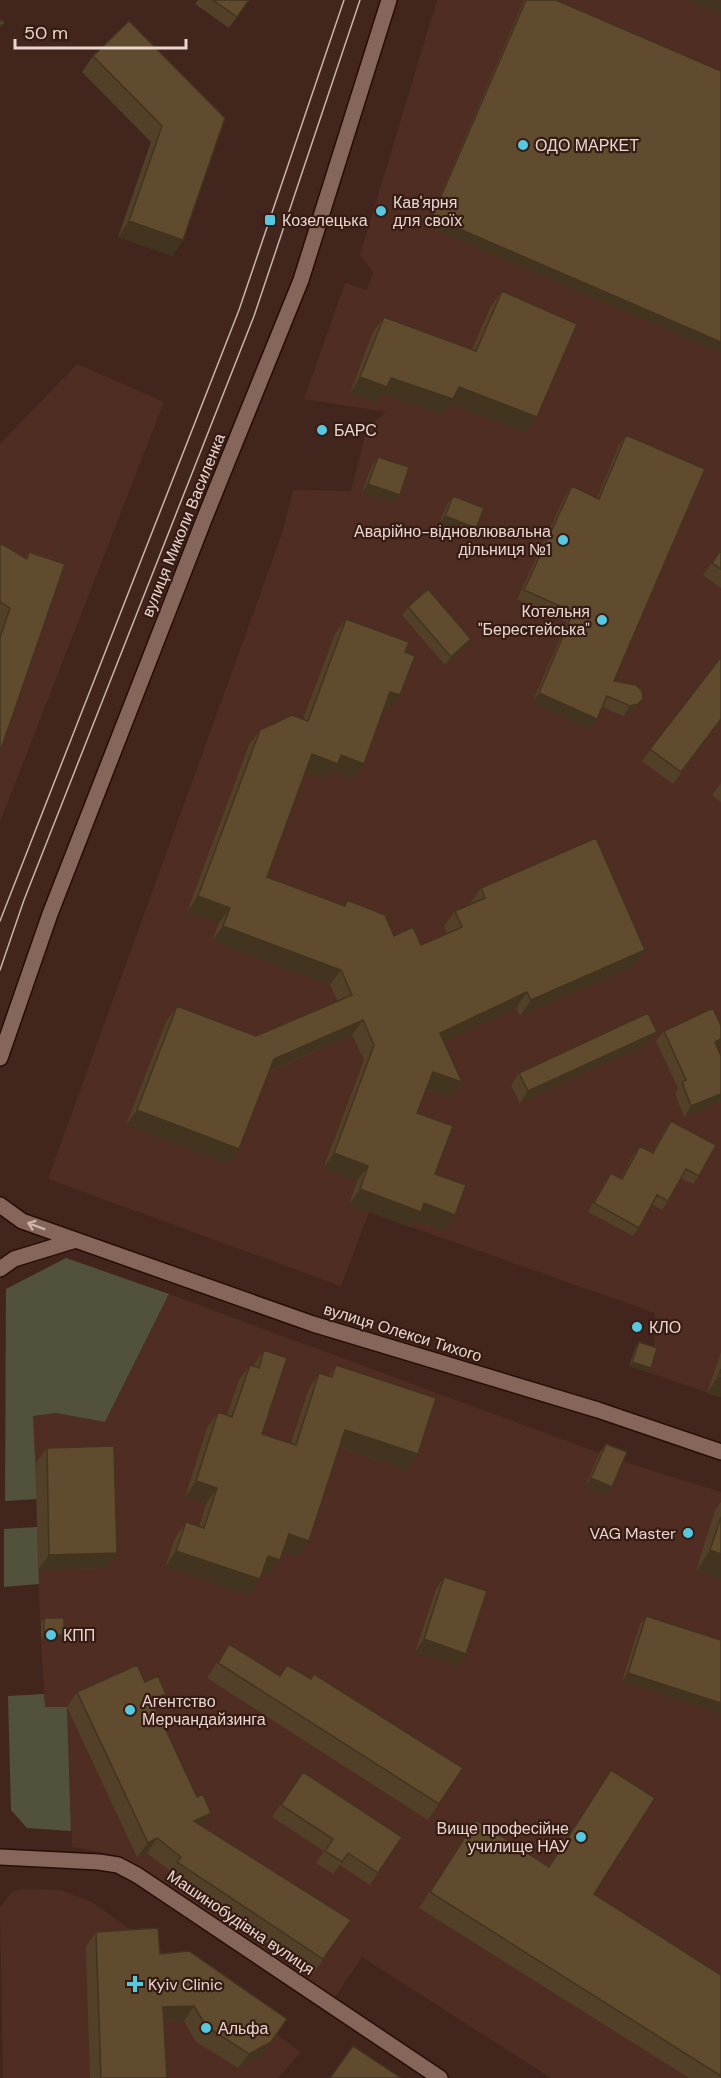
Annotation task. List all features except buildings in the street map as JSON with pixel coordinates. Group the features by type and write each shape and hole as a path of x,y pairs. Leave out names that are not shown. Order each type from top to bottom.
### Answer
{"street":[{"name":"вулиця Миколи Василенка","path":"0,1058 55,903 205,517 301,280 389,0"},
{"name":"вулиця Олекси Тихого","path":"0,1205 22,1221 313,1324 598,1410 721,1452"},
{"path":"0,1269 14,1259 76,1240"},
{"name":"Машинобудівна вулиця","path":"0,1857 118,1865 157,1888 440,2078"}],"shaded area":[{"path":"437,0 721,0 721,1397 629,1366 636,1346 654,1352 655,1313 369,1212 341,1286 48,1179 282,534 293,490 351,491 367,429 386,412 304,399 345,283 367,290 373,272 360,255"},
{"path":"77,364 164,402 0,822 0,444"},
{"path":"169,1294 621,1461 721,1492 721,2078 551,2078 362,1957 332,2001 115,1855 72,1847 67,1707 45,1707 41,1640 61,1639 60,1622 40,1622 33,1416 56,1413 105,1422"},
{"path":"22,1889 61,1890 92,1902 301,2052 278,2078 3,2078 0,1907 12,1892"}],"green space":[{"path":"66,1258 169,1294 105,1422 56,1413 33,1416 37,1499 5,1501 6,1289"},
{"path":"37,1527 39,1584 4,1587 4,1529"},
{"path":"44,1694 45,1707 67,1707 71,1831 27,1828 11,1810 8,1696"}],"tram line":[{"path":"0,921 239,310 344,0"},
{"path":"0,970 24,900 254,316 360,0"}],"place":[{"name":"ОДО МАРКЕТ","path":"523,145"},
{"name":"Кав'ярня для своїх","path":"381,211"},
{"name":"Козелецька","path":"270,220"},
{"name":"БАРС","path":"322,430"},
{"name":"Аварійно-відновлювальна дільниця №1","path":"563,540"},
{"name":"Котельня \"Берестейська\"","path":"602,620"},
{"name":"КЛО","path":"637,1327"},
{"name":"VAG Master","path":"688,1533"},
{"name":"КПП","path":"51,1635"},
{"name":"Агентство Мерчандайзинга","path":"130,1710"},
{"name":"Вище професійне училище НАУ","path":"581,1837"},
{"name":"Kyiv Clinic","path":"135,1984"},
{"name":"Альфа","path":"206,2028"}]}
